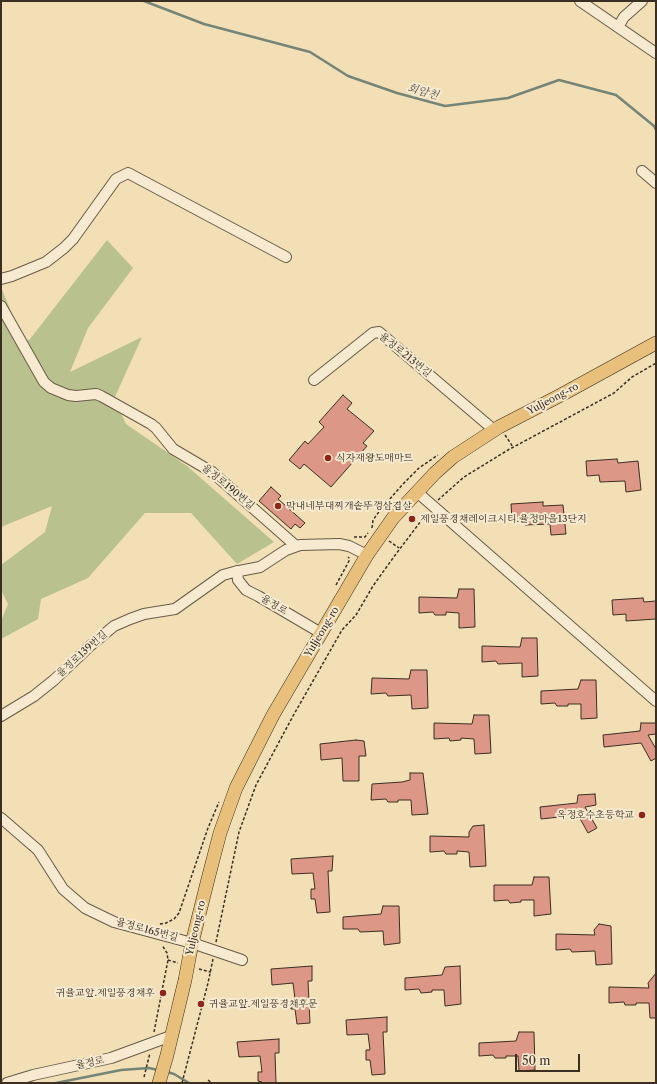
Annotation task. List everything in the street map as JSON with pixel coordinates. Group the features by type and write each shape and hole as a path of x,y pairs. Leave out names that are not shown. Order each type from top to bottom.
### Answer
{"main road":[{"name":"Yuljeong-ro","path":"159,1082 167,1055 185,980 192,943 220,833 236,788 273,715 366,555 393,518 453,457 494,430 656,343"}],"street":[{"path":"580,1 656,53"},
{"path":"618,27 624,17 642,1"},
{"path":"642,171 656,183"},
{"path":"1,279 46,262 64,248 73,239 116,179 128,173 286,257"},
{"name":"율정로190번길","path":"1,306 44,382 51,388 68,395 76,396 96,394 102,396 151,424 173,449 212,472 296,546"},
{"name":"율정로213번길","path":"314,380 373,333 379,332 494,430"},
{"path":"417,492 656,700"},
{"name":"율정로139번길","path":"1,716 34,696 114,626 130,618 144,614 175,609 222,575 260,567 286,550 296,546 339,544 349,546 366,555"},
{"name":"율정로","path":"237,571 238,580 246,590 321,633"},
{"name":"율정로165번길","path":"1,818 38,850 63,889 85,908 114,922 192,943 242,960"},
{"name":"율정로","path":"7,1083 33,1075 111,1058 171,1036"}],"path":[{"path":"182,1083 208,983 239,832 256,785 342,630 356,615 373,586 433,506 464,478 508,450 614,393 632,377 656,363"},
{"path":"352,538 365,537"},
{"path":"144,1077 152,1044 168,960 167,953 161,944"},
{"path":"208,1080 212,1083"}],"green space":[{"path":"107,240 133,268 88,328 70,372 142,337 114,399 126,424 187,466 274,542 237,564 191,513 145,513 88,578 41,599 38,619 1,639 1,621 8,604 1,590 1,565 45,532 52,506 1,527 1,287 24,343 30,339"}],"building":[{"path":"343,395 352,403 347,409 374,431 363,443 367,446 331,487 304,464 300,469 289,460 305,441 308,444 324,427 319,422"},
{"path":"617,459 618,463 638,461 641,490 626,492 625,481 600,482 599,475 587,476 586,461"},
{"path":"271,487 281,496 278,499 305,523 300,528 295,524 291,529 259,501"},
{"path":"543,502 543,506 563,505 566,534 551,535 550,524 525,525 525,518 512,519 511,504"},
{"path":"459,589 474,589 475,627 459,628 459,613 446,612 446,615 435,615 433,612 419,613 419,597 457,598"},
{"path":"643,598 644,602 656,601 656,619 626,621 626,614 613,615 612,600"},
{"path":"522,638 537,638 538,676 522,677 522,663 498,664 496,661 482,662 482,646 520,647"},
{"path":"411,670 427,670 428,708 412,709 411,695 388,696 386,693 371,694 372,678 409,679"},
{"path":"581,680 596,680 597,718 581,719 581,704 557,706 555,703 541,704 541,691 578,689"},
{"path":"474,715 489,715 491,753 475,754 474,739 461,738 461,740 450,741 449,738 434,739 434,723 472,724"},
{"path":"641,723 656,723 656,734 648,735 656,749 656,758 651,761 641,743 604,747 603,735 640,731"},
{"path":"356,740 364,741 366,756 359,756 359,781 343,781 342,758 321,760 320,744"},
{"path":"410,773 423,773 428,814 412,815 411,800 388,802 386,799 371,800 372,784 410,780"},
{"path":"595,794 596,805 585,807 597,828 588,833 578,815 541,819 540,807 577,803 578,795"},
{"path":"484,825 486,866 470,867 469,852 457,851 457,854 446,854 444,851 430,852 430,836 469,837 469,832 473,826"},
{"path":"333,856 332,871 328,871 330,912 317,913 315,899 311,899 311,889 315,889 313,873 292,874 291,859"},
{"path":"534,877 549,877 551,914 534,916 534,900 521,900 521,902 510,903 508,900 494,901 494,885 532,885"},
{"path":"383,906 399,906 400,943 384,945 383,931 360,932 358,929 343,929 343,917 381,914"},
{"path":"599,924 611,926 612,964 596,965 595,951 572,952 570,949 556,950 556,934 595,935 594,930"},
{"path":"312,966 312,981 308,981 310,1023 297,1024 295,1009 291,1009 291,1000 295,999 293,983 272,985 271,969"},
{"path":"460,966 461,1004 445,1006 444,990 432,990 432,992 421,993 419,989 405,990 405,978 442,975 445,967"},
{"path":"656,973 656,1018 650,1018 649,1003 625,1005 624,1002 609,1003 609,987 649,988 648,983"},
{"path":"387,1017 387,1032 383,1032 385,1074 372,1075 370,1060 366,1060 366,1050 370,1050 368,1034 347,1035 346,1020"},
{"path":"519,1032 534,1032 535,1070 519,1071 518,1056 495,1058 493,1055 479,1056 479,1043 516,1041"},
{"path":"279,1039 279,1053 275,1053 276,1083 262,1083 258,1081 258,1072 262,1072 260,1056 239,1057 237,1042"}],"waterway":[{"name":"회암천","path":"144,1 204,24 310,52 348,76 397,93 445,106 508,98 559,80 616,95 654,126 656,130"},
{"path":"56,1083 121,1070 149,1068 158,1070"},
{"path":"167,1072 174,1074 189,1083"}],"place":[{"name":"식자재왕도매마트","path":"328,458"},
{"name":"막내네부대찌개솥뚜껑삼겹살","path":"278,506"},
{"name":"제일풍경채레이크시티.율정마을13단지","path":"412,519"},
{"name":"옥정호수초등학교","path":"642,815"},
{"name":"귀율교앞.제일풍경채후","path":"163,993"},
{"name":"귀율교앞.제일풍경채후문","path":"201,1004"}]}
